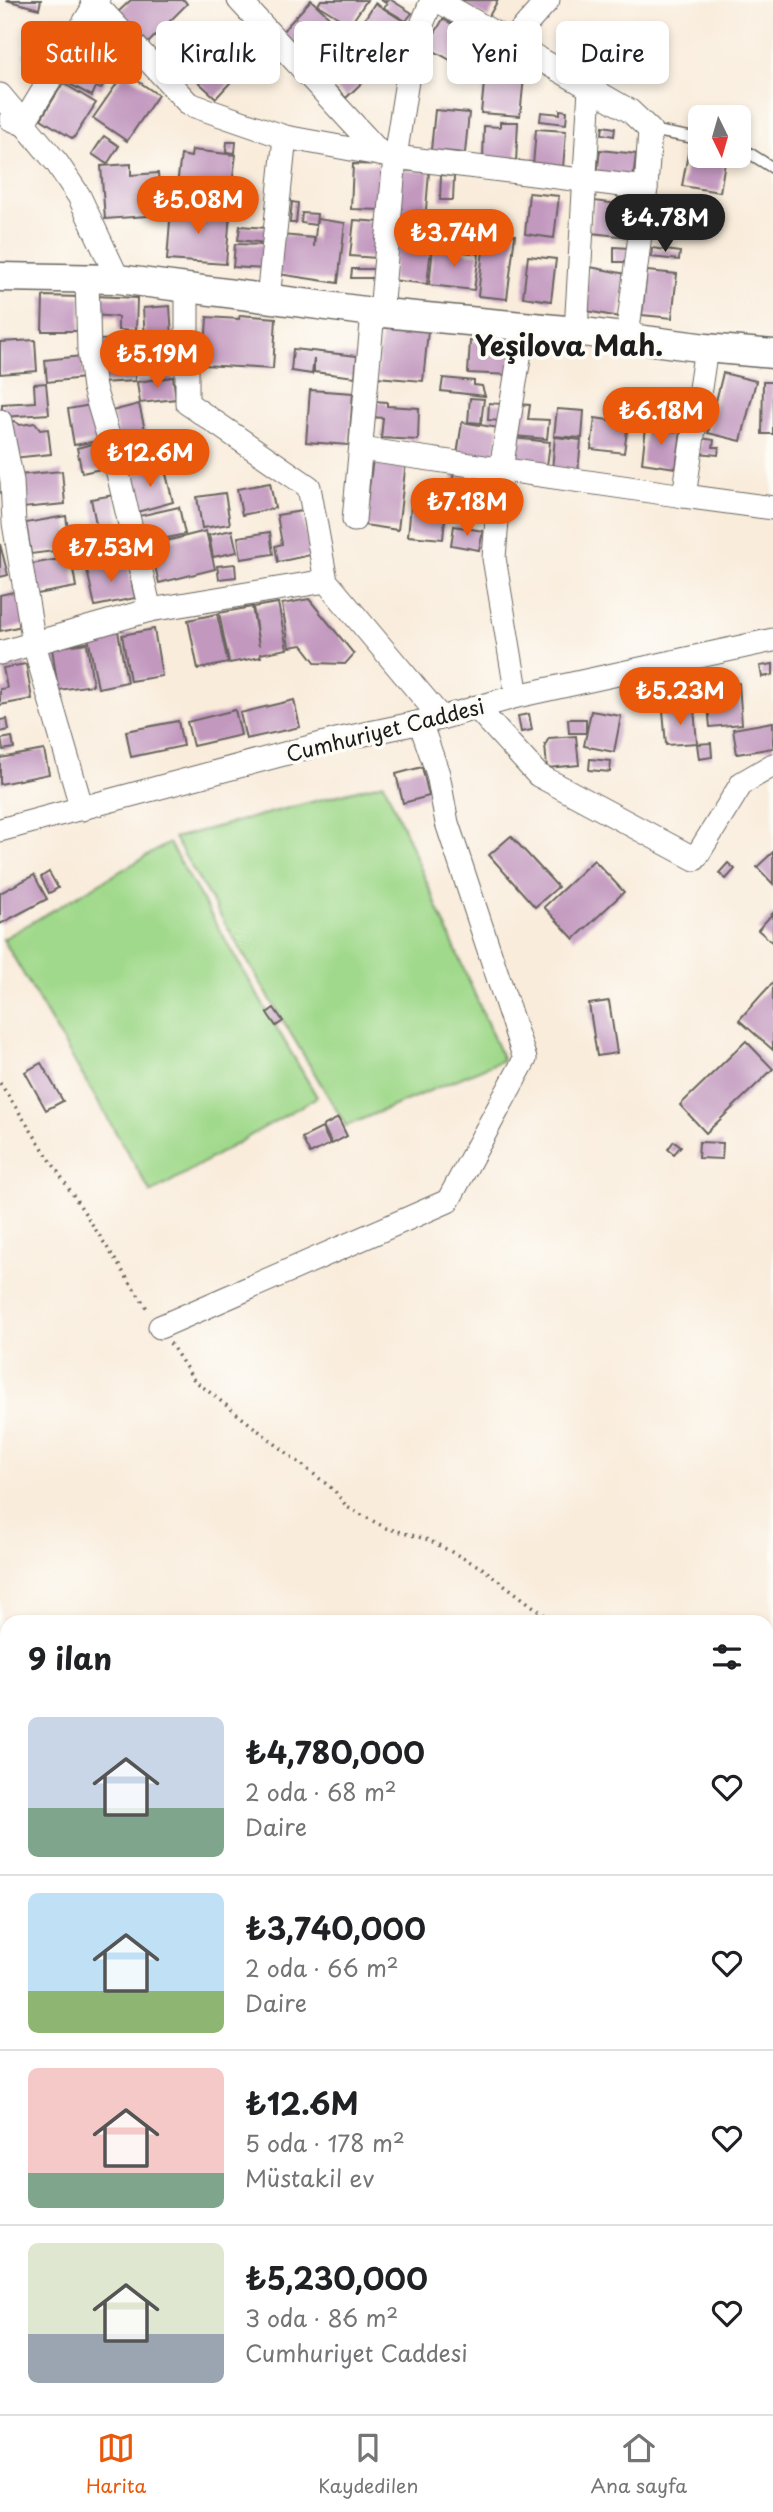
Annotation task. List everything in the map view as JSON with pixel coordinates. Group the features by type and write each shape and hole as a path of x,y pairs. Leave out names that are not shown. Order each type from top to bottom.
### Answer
{"street":[{"path":"239,0 388,155"},
{"path":"354,520 377,312 388,155 412,49 432,0"},
{"path":"437,0 474,21"},
{"path":"530,21 548,0"},
{"path":"23,124 95,1 189,104 285,137 388,155 646,188"},
{"path":"542,60 630,111 650,130 646,188 627,337"},
{"path":"576,331 590,88"},
{"path":"0,95 57,163 79,196 118,279"},
{"path":"0,115 23,124"},
{"path":"268,299 285,137"},
{"path":"0,277 118,279 377,312 773,354"},
{"path":"87,280 89,351 94,388 113,452 150,610"},
{"path":"160,1327 449,1201 525,1059 447,823 430,720 326,581 309,487 187,403 187,289"},
{"path":"517,696 494,558 502,469 524,327"},
{"path":"684,496 706,348"},
{"path":"0,421 3,454 12,481 7,524 34,644 82,809"},
{"path":"360,449 773,508"},
{"path":"0,653 150,610 326,581"},
{"name":"Cumhuriyet Caddesi","path":"0,830 337,740 430,720 517,696 773,640"},
{"path":"475,707 538,775 695,859 742,783 773,765"}],"lane":[{"path":"650,130 688,137"},
{"path":"751,154 773,168"}],"path":[{"path":"0,1083 194,1380 334,1490 347,1507 386,1528 429,1540 482,1568 545,1615"}],"green space":[{"path":"384,783 503,1060 346,1126 174,838"},
{"path":"169,843 317,1097 151,1193 3,939"}],"building":[{"path":"6,0 41,0 39,9"},
{"path":"131,0 184,0 187,4 170,21 156,21 156,35 148,43 142,37 142,21 127,21 118,12"},
{"path":"311,0 334,21 294,21 294,46 280,34"},
{"path":"321,0 367,0 353,21 344,21 318,5"},
{"path":"381,0 391,0 412,13 406,21 384,8 387,4"},
{"path":"456,0 498,0 488,18"},
{"path":"375,3 403,21 364,21"},
{"path":"443,19 447,21 447,58 433,50 433,36"},
{"path":"62,84 96,103 73,139 41,119"},
{"path":"70,84 104,84 101,89 96,87 92,96"},
{"path":"117,84 142,84 158,95 127,141 93,118"},
{"path":"200,84 229,84 216,98"},
{"path":"332,84 361,84 346,98"},
{"path":"484,84 523,84 520,116 481,113"},
{"path":"435,110 469,113 465,153 431,150"},
{"path":"560,110 567,111 566,124 540,121 541,112 560,114"},
{"path":"500,122 518,122 516,162 483,160 484,126 500,127"},
{"path":"603,126 615,128 614,136 602,134"},
{"path":"536,129 566,131 563,168 533,166"},
{"path":"104,136 119,146 107,164 92,154"},
{"path":"227,142 236,142 235,153 226,152"},
{"path":"192,150 236,155 231,192 177,185 181,155 191,157"},
{"path":"600,150 636,154 633,180 597,176"},
{"path":"688,153 688,168 724,168 720,192 682,186"},
{"path":"131,164 131,175 158,173 161,215 105,219 101,166"},
{"path":"353,164 386,165 384,210 351,209"},
{"path":"399,170 429,172 424,234 394,232"},
{"path":"441,175 454,176 453,200 440,200"},
{"path":"529,193 559,196 554,238 525,234"},
{"path":"618,198 631,200 628,237 591,233 595,201 618,204"},
{"path":"292,202 298,203 296,223 290,223"},
{"path":"171,208 230,213 226,264 167,260"},
{"path":"302,213 317,214 316,225 301,223"},
{"path":"317,219 345,223 338,283 278,274 282,235 314,238 314,247"},
{"path":"354,220 380,222 377,258 350,256"},
{"path":"240,226 268,228 266,243 238,240"},
{"path":"485,232 515,235 507,299 478,296"},
{"path":"235,244 266,245 264,269 233,267"},
{"path":"397,244 431,248 427,284 392,280"},
{"path":"614,247 628,248 627,262 614,262"},
{"path":"433,248 479,254 474,290 429,285"},
{"path":"652,248 680,252 679,260 651,257"},
{"path":"528,256 556,259 551,301 523,297"},
{"path":"590,267 626,274 619,317 582,310"},
{"path":"352,269 374,269 374,278 351,278"},
{"path":"647,271 677,274 672,318 642,315"},
{"path":"43,296 81,297 80,331 42,331"},
{"path":"95,296 137,298 136,331 118,330 118,317 94,315"},
{"path":"170,306 172,337 145,339 143,308"},
{"path":"240,315 276,318 273,369 204,365 207,317 239,319"},
{"path":"382,327 428,331 423,381 377,377"},
{"path":"124,339 125,371 135,371 135,381 99,383 98,340"},
{"path":"35,340 37,371 0,374 0,342"},
{"path":"470,341 512,343 511,375 468,373"},
{"path":"127,343 172,343 172,370 127,370"},
{"path":"293,349 357,356 355,377 314,372 314,359 312,374 291,371"},
{"path":"82,356 84,378 47,382 45,360"},
{"path":"723,373 756,381 741,441 708,433"},
{"path":"173,377 176,399 140,403 137,382"},
{"path":"443,378 474,381 474,385 482,386 485,396 441,391"},
{"path":"763,382 773,382 773,434 762,434"},
{"path":"46,383 49,414 2,417 2,404 35,402 34,384"},
{"path":"310,390 353,393 349,445 306,442"},
{"path":"470,398 484,399 481,423 468,422"},
{"path":"373,401 387,402 387,406 419,408 418,440 381,438 383,418 372,417"},
{"path":"489,403 503,404 502,421 488,420"},
{"path":"139,404 146,434 119,441 112,411"},
{"path":"517,404 530,405 528,419 549,420 547,439 514,436"},
{"path":"91,405 98,441 74,445 68,409"},
{"path":"557,409 584,411 582,438 554,436"},
{"path":"595,418 628,423 624,453 591,449"},
{"path":"14,421 20,425 35,423 40,430 48,429 51,454 13,458 9,422"},
{"path":"462,422 499,428 494,460 457,455"},
{"path":"646,427 681,432 676,468 642,463"},
{"path":"148,436 155,466 125,473 118,443"},
{"path":"555,437 581,440 578,473 552,470"},
{"path":"514,438 550,442 547,466 512,463"},
{"path":"701,438 714,440 713,447 719,447 718,455 699,453"},
{"path":"96,443 101,469 82,473 77,448"},
{"path":"179,448 181,466 155,465 154,450"},
{"path":"373,458 406,462 398,530 364,525"},
{"path":"164,466 173,502 137,512 127,475"},
{"path":"62,471 65,504 22,508 19,475"},
{"path":"454,471 491,476 485,516 448,510"},
{"path":"270,483 275,508 242,515 237,489"},
{"path":"225,493 230,524 202,528 197,497"},
{"path":"114,495 121,530 98,534 91,499"},
{"path":"411,505 446,508 443,539 408,536"},
{"path":"179,507 185,534 145,543 139,516"},
{"path":"302,511 310,555 278,562 275,546 282,544 277,515"},
{"path":"66,516 71,549 31,554 26,523"},
{"path":"454,526 483,531 479,550 451,545"},
{"path":"232,530 237,552 213,557 209,535"},
{"path":"206,531 215,569 159,583 150,545"},
{"path":"270,532 273,554 241,559 238,537"},
{"path":"0,544 8,575 0,577"},
{"path":"71,557 76,587 37,594 31,564"},
{"path":"127,562 135,598 95,606 87,570"},
{"path":"235,564 236,577 219,579 217,566"},
{"path":"18,591 26,625 0,631 0,595"},
{"path":"309,599 354,654 345,664 316,663 302,645 289,647 282,604"},
{"path":"278,603 287,649 229,663 219,613 252,607 259,646 253,607"},
{"path":"217,614 228,663 198,669 188,620"},
{"path":"154,629 162,676 130,681 122,635"},
{"path":"118,631 127,682 98,688 88,637"},
{"path":"87,643 93,685 58,690 52,648"},
{"path":"26,664 32,699 0,705 0,689 7,688 3,668"},
{"path":"773,664 773,675 762,677 760,666"},
{"path":"739,683 742,724 710,727 706,686"},
{"path":"294,700 300,727 246,739 240,713"},
{"path":"694,708 697,743 666,745 663,711"},
{"path":"235,710 241,735 193,746 187,722"},
{"path":"591,711 621,716 614,752 584,746"},
{"path":"529,714 532,730 521,732 518,716"},
{"path":"7,719 9,730 0,732 0,720"},
{"path":"568,719 586,719 586,733 569,733"},
{"path":"178,721 183,746 131,757 126,731"},
{"path":"773,722 773,748 737,754 733,729"},
{"path":"576,736 579,765 547,768 545,745 549,738"},
{"path":"12,737 14,748 3,750 1,739"},
{"path":"711,743 712,757 699,759 697,744"},
{"path":"44,750 49,774 0,784 0,758"},
{"path":"590,759 611,761 610,772 589,770"},
{"path":"422,767 429,796 403,803 396,774"},
{"path":"511,836 558,887 535,907 489,855"},
{"path":"773,852 773,884 757,867"},
{"path":"594,860 624,892 574,939 544,907"},
{"path":"728,863 735,869 726,879 719,873"},
{"path":"49,872 58,888 49,893 41,877"},
{"path":"34,875 47,899 0,924 0,893"},
{"path":"773,913 773,943 758,930"},
{"path":"773,982 773,1050 739,1020"},
{"path":"609,1001 617,1053 597,1056 589,1004"},
{"path":"274,1008 283,1021 276,1026 267,1013"},
{"path":"746,1041 773,1069 706,1133 680,1105"},
{"path":"41,1063 63,1101 46,1110 25,1072"},
{"path":"338,1118 347,1136 332,1144 323,1126"},
{"path":"322,1128 330,1144 310,1154 302,1138"},
{"path":"674,1141 681,1146 674,1154 668,1149"},
{"path":"699,1142 723,1143 722,1159 698,1158"}],"district":[{"name":"Yeşilova Mah.","path":"569,344"}]}
